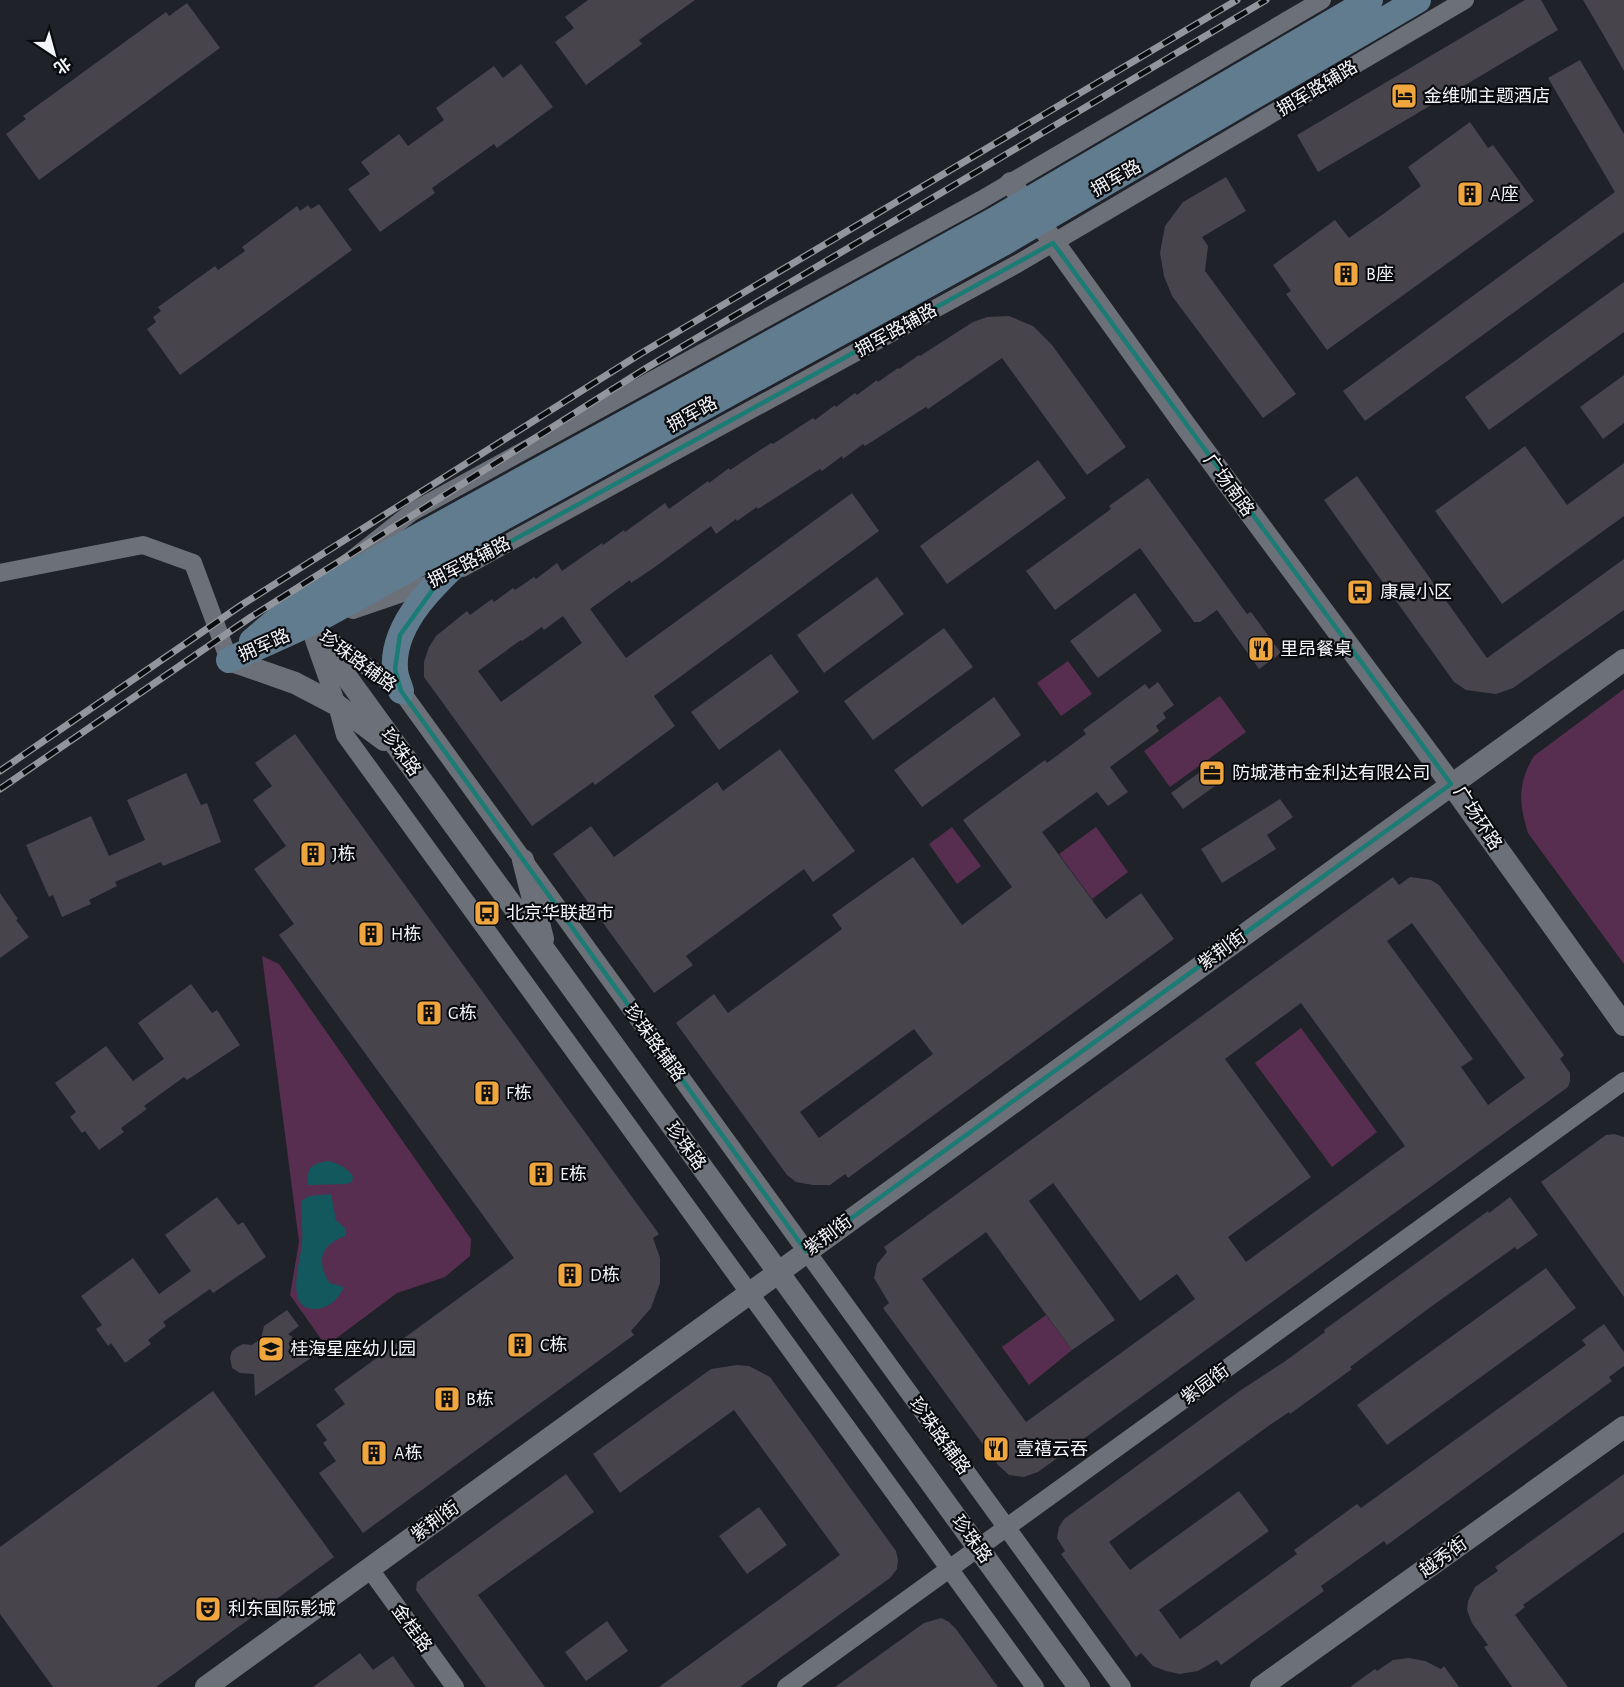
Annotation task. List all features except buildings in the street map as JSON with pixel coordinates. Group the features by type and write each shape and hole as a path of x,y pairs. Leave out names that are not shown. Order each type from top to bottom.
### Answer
{"main road":[{"name":"拥军路","path":"301,615 512,513 1031,213 1370,0"},
{"name":"拥军路","path":"229,660 301,615 1418,0"},
{"path":"401,691 395,669 400,635 416,608 439,581 512,513"}],"street":[{"name":"拥军路辅路","path":"301,615 439,581 1031,213 1322,0"},
{"name":"拥军路辅路","path":"1031,213 1465,0"},
{"name":"广场南路","path":"1031,213 1451,784"},
{"path":"0,573 143,545 193,563 229,660 295,683 337,705 401,753"},
{"name":"珍珠路辅路","path":"301,615 401,691 1122,1687"},
{"name":"珍珠路辅路","path":"301,615 337,705 345,735 1035,1687"},
{"name":"珍珠路","path":"301,615 1078,1687"},
{"name":"广场环路","path":"1624,660 1451,784 1624,1025"},
{"name":"紫荆街","path":"206,1687 1451,784"},
{"path":"523,860 546,952"},
{"name":"紫园街","path":"786,1687 1624,1081"},
{"name":"越秀街","path":"1261,1687 1624,1427"},
{"name":"金桂路","path":"369,1568 455,1687"}],"highlighted area":[{"path":"1053,243 1451,784 806,1251 401,691 395,669 400,635 439,581"}],"shaded area":[{"path":"1068,661 1092,694 1061,716 1037,683"},
{"path":"1624,689 1624,964 1528,833 1521,794 1528,766 1534,756"},
{"path":"1220,696 1246,732 1170,787 1144,751"},
{"path":"952,827 981,866 957,884 929,844"},
{"path":"1096,827 1128,872 1092,899 1059,854"},
{"path":"262,956 279,964 471,1239 470,1256 445,1277 397,1293 326,1346 290,1295 299,1242"},
{"path":"1301,1028 1377,1132 1332,1167 1255,1063"},
{"path":"1046,1315 1072,1350 1029,1385 1002,1347"}],"water":[{"path":"330,1161 348,1171 353,1177 352,1182 308,1185 309,1170 319,1163"},
{"path":"331,1194 336,1220 346,1229 345,1236 330,1244 326,1249 322,1261 330,1283 344,1287 333,1302 316,1309 306,1307 300,1302 297,1293 297,1272 302,1238 301,1201 309,1196"}],"railway":[{"path":"0,771 243,604 640,354 1237,0"},
{"path":"0,789 251,617 648,367 1266,0"}],"place":[{"name":"金维咖主题酒店","path":"1404,96"},
{"name":"A座","path":"1470,194"},
{"name":"B座","path":"1346,274"},
{"name":"康晨小区","path":"1360,592"},
{"name":"里昂餐桌","path":"1261,649"},
{"name":"防城港市金利达有限公司","path":"1212,773"},
{"name":"J栋","path":"313,854"},
{"name":"北京华联超巿","path":"487,913"},
{"name":"H栋","path":"371,934"},
{"name":"G栋","path":"429,1013"},
{"name":"F栋","path":"487,1093"},
{"name":"E栋","path":"541,1174"},
{"name":"D栋","path":"570,1275"},
{"name":"C栋","path":"520,1345"},
{"name":"桂海星座幼儿园","path":"271,1349"},
{"name":"B栋","path":"447,1399"},
{"name":"壹禧云吞","path":"996,1449"},
{"name":"A栋","path":"374,1453"},
{"name":"利东国际影城","path":"208,1609"}]}
